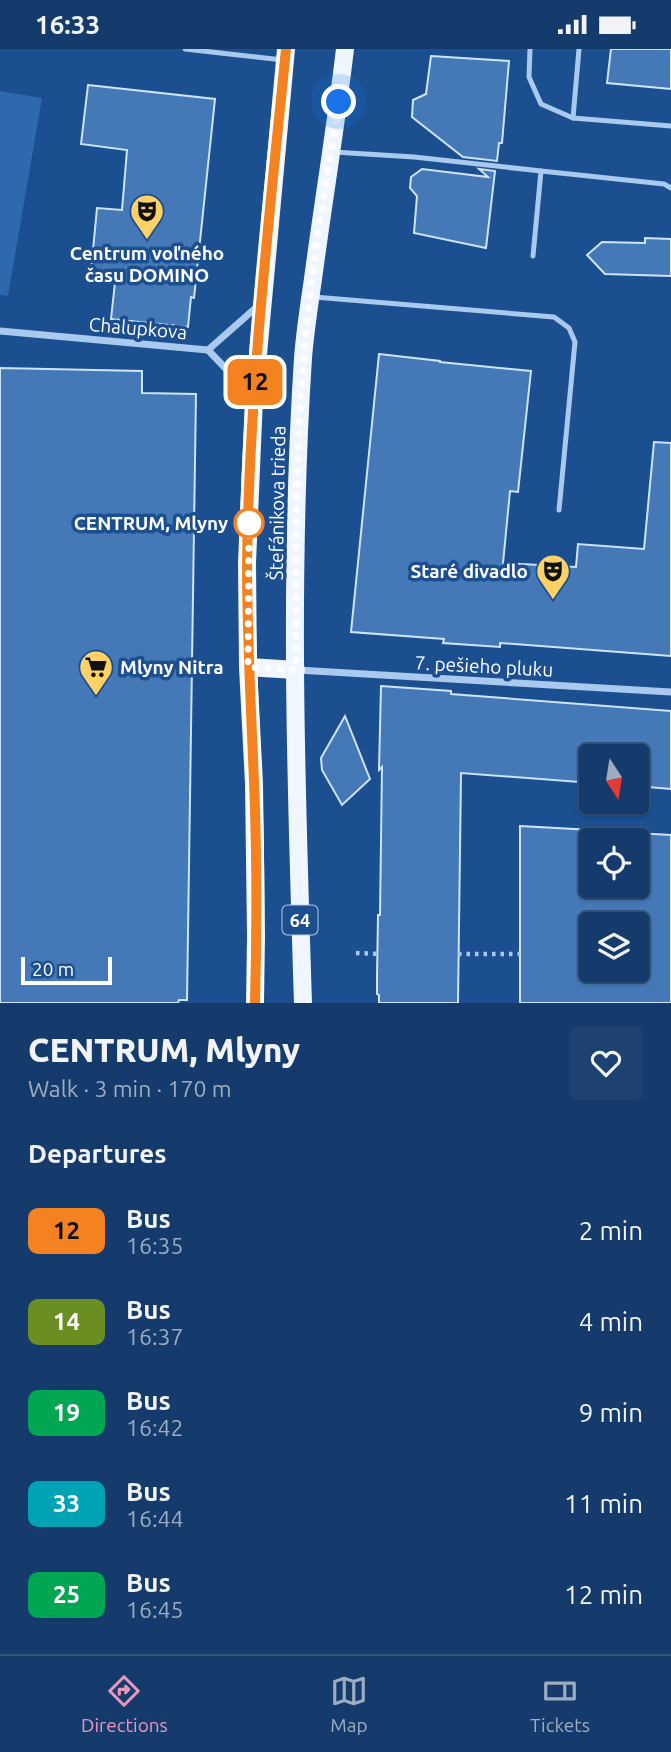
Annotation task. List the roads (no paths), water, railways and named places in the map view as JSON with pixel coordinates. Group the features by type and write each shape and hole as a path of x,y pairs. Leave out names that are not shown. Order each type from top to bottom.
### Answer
{"main road":[{"name":"Štefánikova trieda","path":"303,1003 296,670 299,430 310,296 345,49"},
{"name":"Štefánikova trieda","path":"255,1003 254,784 248,667 247,563 254,398 286,55"},
{"path":"248,667 296,670"}],"street":[{"path":"208,350 262,302"},
{"name":"Chalupkova","path":"0,331 208,350 254,398"},
{"name":"7. pešieho pluku","path":"296,670 671,692"}],"lane":[{"path":"185,49 286,55"},
{"path":"530,49 529,78 541,104 573,118 671,126"},
{"path":"573,118 579,49"},
{"path":"331,152 414,157 541,170 664,184 671,188"},
{"path":"533,256 541,170"},
{"path":"310,296 555,317 569,328 575,342 559,510"}],"place":[{"name":"Centrum voľného času DOMINO","path":"147,241"},
{"name":"CENTRUM, Mlyny","path":"249,523"},
{"name":"Staré divadlo","path":"553,601"},
{"name":"Mlyny Nitra","path":"96,697"}]}
